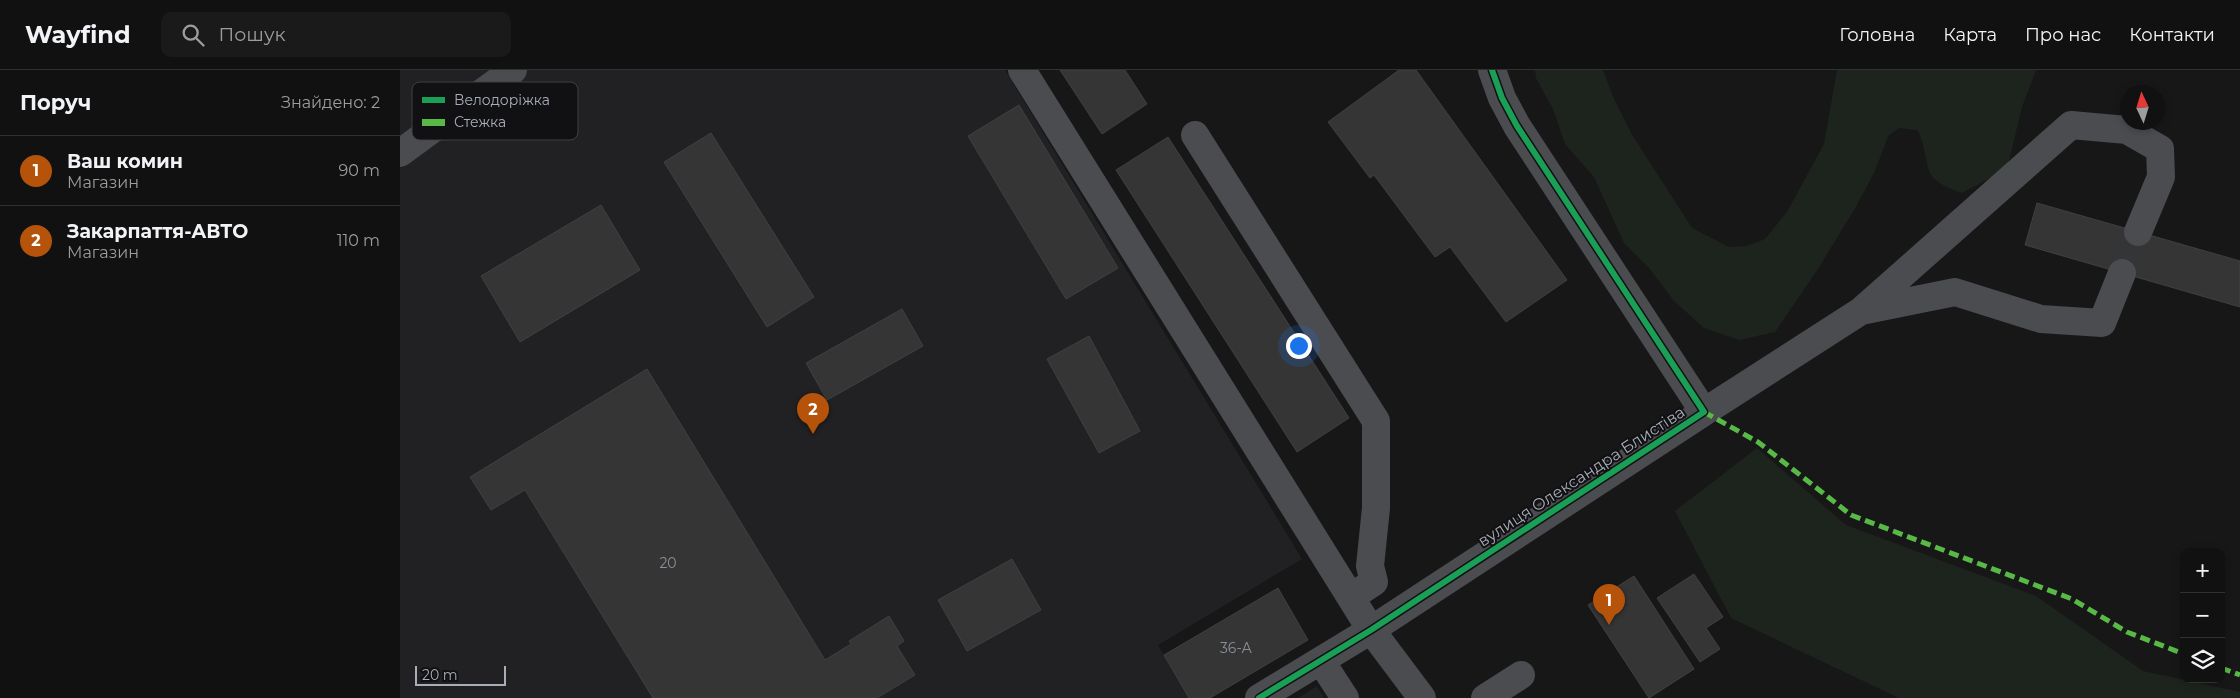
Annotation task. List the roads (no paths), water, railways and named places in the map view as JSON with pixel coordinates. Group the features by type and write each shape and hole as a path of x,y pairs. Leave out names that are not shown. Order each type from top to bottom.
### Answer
{"street":[{"path":"497,82 513,70"},
{"path":"1022,70 1350,597 1415,696"},
{"name":"вулиця Олександра Блистіва","path":"1259,698 1372,630 1704,412 1517,126 1502,98 1492,70"},
{"path":"1704,412 1861,311 2072,125 2127,130 2160,149 2161,177 2138,232"},
{"path":"1195,135 1376,421 1376,508 1370,566 1374,582 1350,597"},
{"path":"400,153 418,140"},
{"path":"1861,311 1955,292 2041,319 2102,323 2122,273"},
{"path":"1320,661 1344,698"},
{"path":"1485,698 1521,675"}],"tunnel":[{"path":"2122,273 2138,232"}],"place":[{"name":"Закарпаття-АВТО","path":"813,434"},
{"name":"Ваш комин","path":"1609,625"}]}
